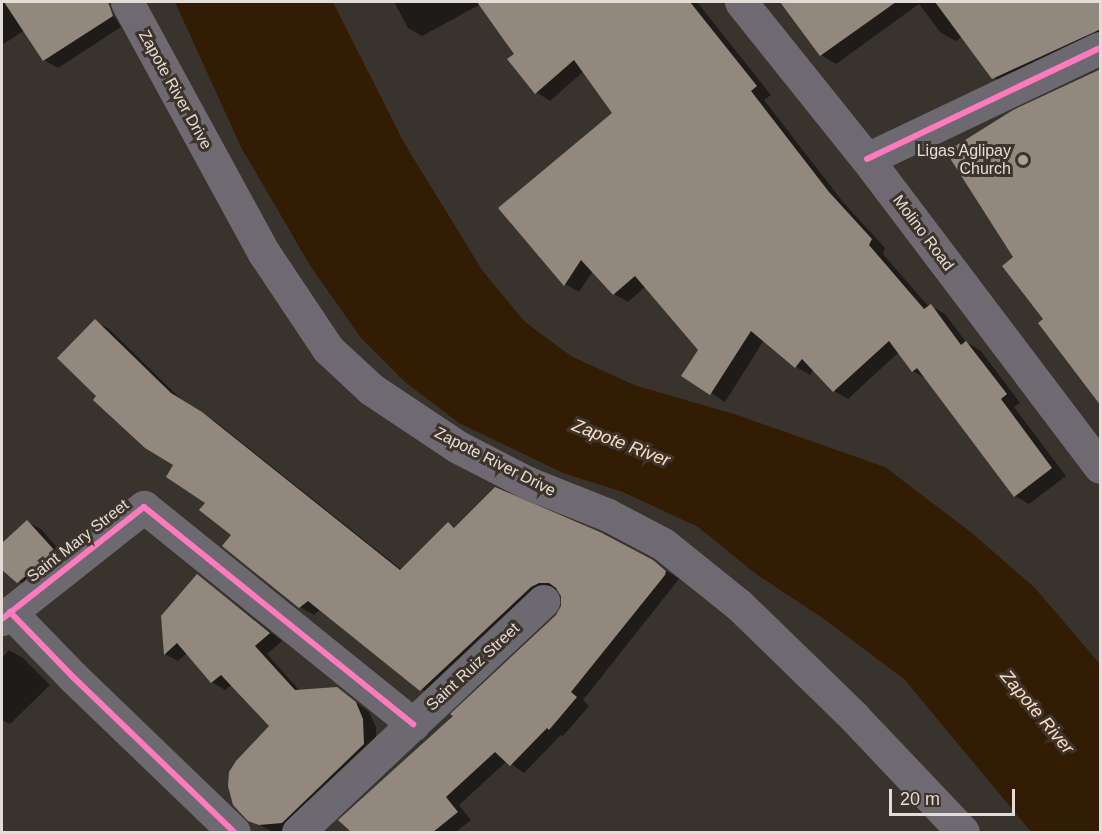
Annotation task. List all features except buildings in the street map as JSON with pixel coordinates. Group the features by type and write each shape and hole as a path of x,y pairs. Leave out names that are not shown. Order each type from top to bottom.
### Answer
{"main road":[{"name":"Zapote River Drive","path":"127,2 264,253 328,349 371,389 458,447 528,483 608,515 672,550 738,604 854,717 963,832"},
{"name":"Molino Road","path":"741,2 867,159 1101,467"}],"street":[{"path":"867,159 1101,48"},
{"name":"Saint Mary Street","path":"6,616 144,507 413,724"},
{"name":"Saint Ruiz Street","path":"298,832 543,601"},
{"path":"6,616 234,832"}],"water":[{"name":"Zapote River","path":"175,2 333,2 403,141 482,270 525,322 571,356 634,385 737,415 885,467 972,533 1035,588 1100,664 1100,832 1031,832 905,680 824,619 756,574 698,527 623,492 563,473 459,423 405,382 361,338 311,267 241,147"}],"cycle path":[{"path":"867,159 1100,48"},
{"path":"2,619 144,507 413,724"},
{"path":"10,612 73,677 234,832"}],"place":[{"name":"Ligas Aglipay Church","path":"1023,160"}]}
